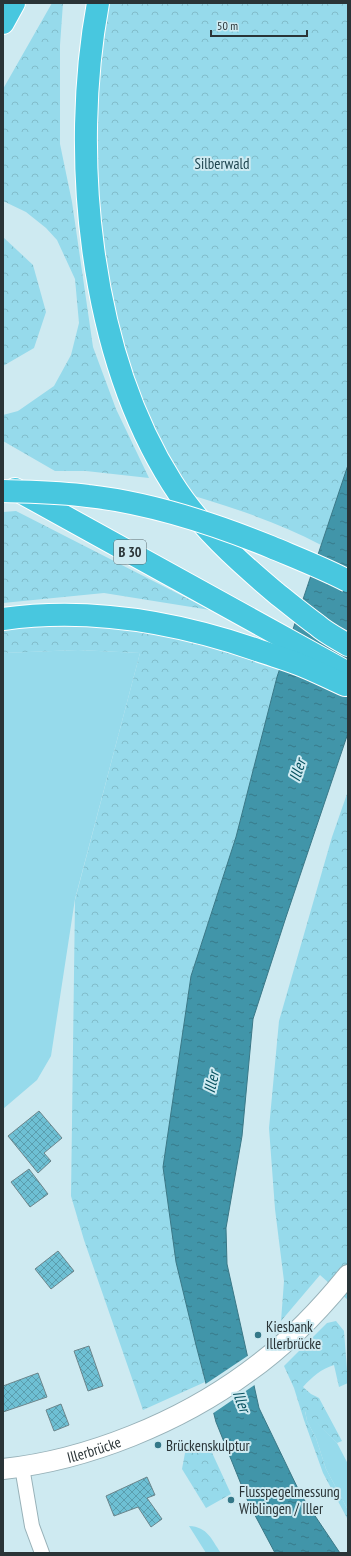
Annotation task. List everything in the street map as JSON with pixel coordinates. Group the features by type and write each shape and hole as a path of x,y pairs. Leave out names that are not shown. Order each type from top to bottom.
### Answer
{"highway":[{"path":"3,23 14,3"},
{"path":"98,3 92,31 87,81 86,145 89,214 96,271 107,325 129,394 146,435 165,471 172,484 193,513 244,566 318,626 348,645"},
{"name":"B 30","path":"3,482 348,673"},
{"path":"3,491 42,492 88,496 174,513 231,531 323,568 348,581"},
{"path":"3,619 46,614 100,616 165,624 220,638 297,664 348,686"}],"main road":[{"name":"Illerbrücke","path":"12,1468 89,1452 113,1444 162,1422 216,1394 248,1372 279,1347 331,1296 348,1275"}],"street":[{"name":"Illerbrücke","path":"12,1468 42,1553"}],"green space":[{"path":"52,3 63,3 60,45 60,144 72,202 93,347 116,409 149,478 86,471 55,471 3,441 3,415 18,411 54,386 71,355 79,323 75,279 57,240 46,228 26,212 3,201 3,89"},
{"name":"Silberwald","path":"106,3 348,3 348,465 321,545 271,522 184,493 134,382 108,283 97,204 94,122"},
{"path":"3,237 33,265 46,312 34,348 3,366"},
{"path":"16,511 210,610 104,593 3,603 3,512"},
{"path":"59,623 146,630 207,641 280,667 236,837 191,976 163,1167 176,1262 205,1382 143,1410 84,1240 71,1196 75,900 140,653 78,650 3,653 3,629"},
{"path":"78,650 140,653 75,899 51,1056 37,1080 3,1109 3,653"},
{"path":"348,791 348,1300 320,1275 281,1321 284,1281 275,1209 269,1128 279,1021 332,837"},
{"path":"336,1321 344,1331 348,1383 339,1387 334,1365 317,1374 303,1387 311,1394 319,1398 342,1441 337,1443 305,1411 307,1421 316,1438 326,1469 348,1510 348,1520 323,1473 294,1388 284,1366 327,1323"},
{"path":"305,1410 337,1443 348,1464 348,1510 326,1469 316,1438 307,1421"},
{"path":"208,1444 231,1494 206,1508 182,1469 185,1453"},
{"path":"189,1526 205,1531 221,1553 206,1553"}],"water":[{"name":"Iller","path":"348,465 348,733 253,1019 242,1136 226,1228 227,1264 259,1408 301,1495 340,1553 275,1553 249,1504 216,1422 176,1262 163,1167 191,976 236,837 277,677"}],"pier":[{"path":"249,1355 256,1384 212,1414 204,1385"}],"building":[{"path":"39,1111 62,1138 44,1153 51,1161 38,1173 8,1136"},
{"path":"29,1169 48,1194 30,1207 11,1182"},
{"path":"58,1251 74,1271 51,1289 35,1269"},
{"path":"89,1346 103,1386 88,1391 74,1351"},
{"path":"38,1373 47,1397 3,1412 3,1386"},
{"path":"61,1404 69,1425 54,1431 46,1410"},
{"path":"147,1477 155,1495 147,1498 162,1519 151,1527 138,1507 114,1516 106,1496"}],"place":[{"name":"Kiesbank Illerbrücke","path":"258,1335"},
{"name":"Brückenskulptur","path":"158,1445"},
{"name":"Flusspegelmessung Wiblingen / Iller","path":"231,1500"}]}
